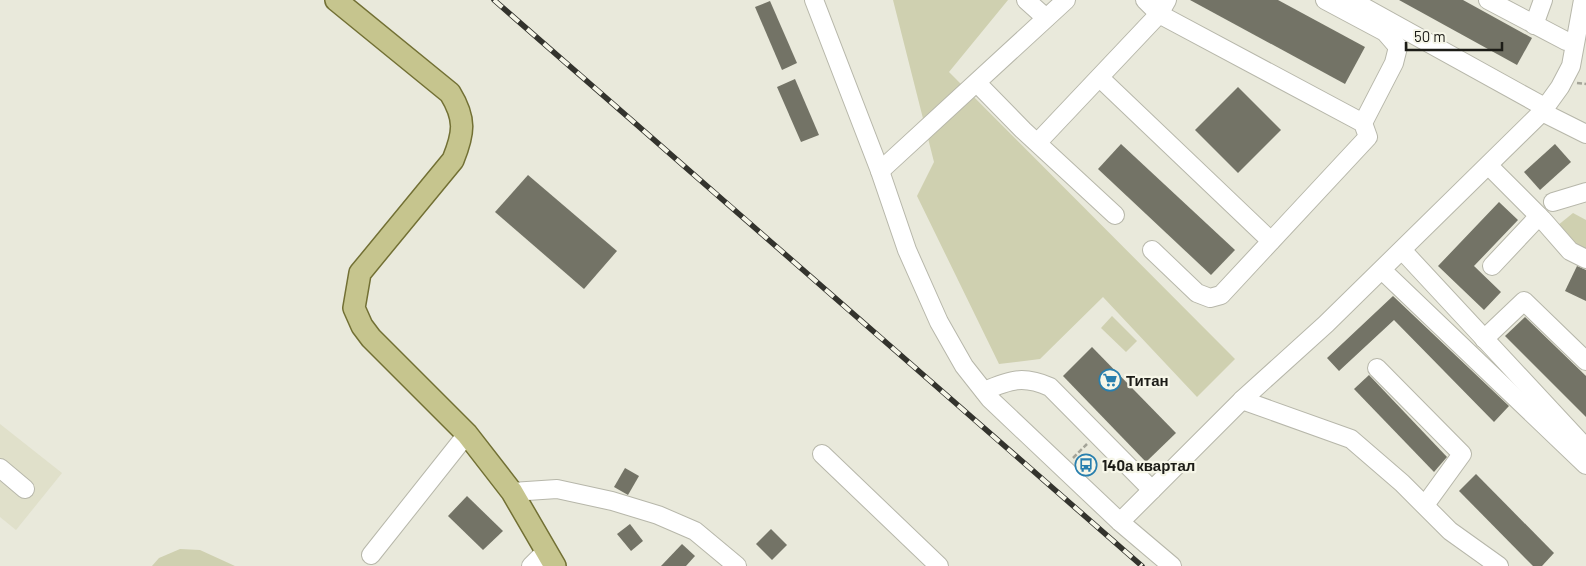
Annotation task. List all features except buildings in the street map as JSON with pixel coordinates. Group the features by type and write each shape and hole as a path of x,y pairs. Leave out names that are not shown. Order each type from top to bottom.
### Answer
{"main road":[{"path":"336,0 450,93 458,106 462,120 461,140 453,160 360,273 354,308 362,326 371,338 468,434 512,492 544,561"}],"street":[{"path":"814,0 880,171 907,250 938,322 964,366 984,391 1120,522 1172,566"},
{"path":"1026,0 1046,18"},
{"path":"880,171 1066,0"},
{"path":"1145,0 1163,7 1362,123 1368,137 1221,295 1210,298 1197,293 1152,250"},
{"path":"1325,0 1385,32 1398,47 1394,63 1362,123"},
{"path":"1351,0 1586,134"},
{"path":"1488,0 1566,41"},
{"path":"1534,25 1544,0"},
{"path":"1120,522 1242,400 1326,324 1489,166 1557,93 1571,66 1583,0"},
{"path":"1038,142 1100,78 1163,7"},
{"path":"1100,78 1271,241"},
{"path":"977,83 1115,216"},
{"path":"1489,166 1539,216 1570,251 1586,259"},
{"path":"1553,202 1586,192"},
{"path":"1492,266 1539,216"},
{"path":"1402,250 1586,448"},
{"path":"1382,270 1586,466"},
{"path":"1484,339 1524,301 1586,361"},
{"path":"1377,368 1462,454 1425,505"},
{"path":"984,391 1010,380 1034,380 1050,387 1152,490"},
{"path":"1242,400 1351,439 1402,483 1450,531 1499,566"},
{"path":"371,555 468,434"},
{"path":"822,454 939,566"},
{"path":"0,468 25,489"},
{"path":"512,492 557,488 612,501 658,515 694,531 737,566"}],"path":[{"path":"1072,459 1086,445"}],"shaded area":[{"path":"893,0 1008,0 949,72 1235,359 1197,397 1103,297 1040,359 999,364 917,196 934,162"},
{"path":"1573,213 1586,220 1586,253 1572,245 1557,226"},
{"path":"1112,316 1137,341 1126,352 1101,328"},
{"path":"0,424 62,473 16,530 0,517"},
{"path":"180,549 200,550 235,566 152,566 159,558"}],"railway":[{"path":"494,0 1142,566"}],"place":[{"name":"Титан","path":"1110,380"},
{"name":"140а квартал","path":"1086,465"}]}
